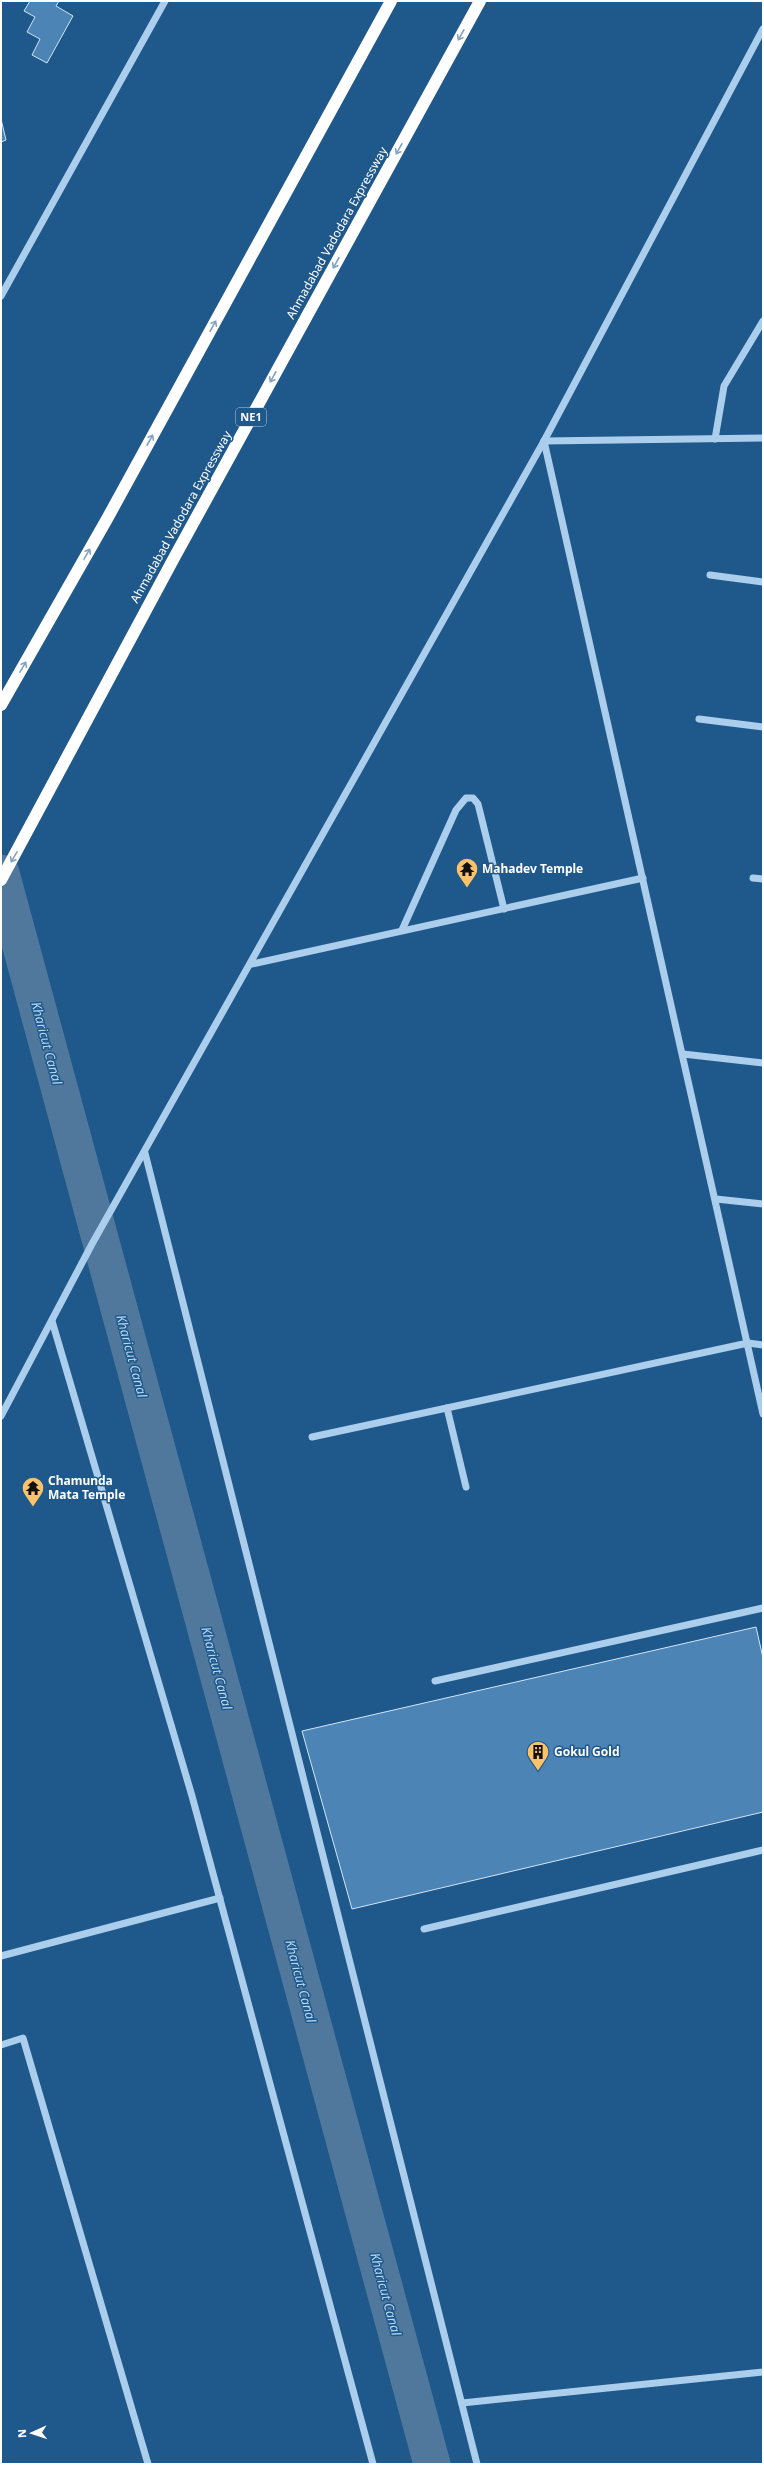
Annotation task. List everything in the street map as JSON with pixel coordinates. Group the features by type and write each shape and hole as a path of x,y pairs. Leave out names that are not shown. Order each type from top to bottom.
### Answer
{"highway":[{"path":"2,703 111,512 391,1"},
{"name":"Ahmadabad Vadodara Expressway","path":"1,880 27,835 174,558 480,1"}],"street":[{"path":"1,296 165,1"},
{"path":"1,1416 92,1244 146,1153 544,441 763,29"},
{"path":"715,438 724,386 763,321"},
{"path":"544,441 763,438"},
{"path":"544,441 716,1199 763,1414"},
{"path":"710,575 763,582"},
{"path":"699,719 763,727"},
{"path":"402,930 456,810 466,798 473,798 478,804 504,909"},
{"path":"252,964 643,878"},
{"path":"752,878 763,879"},
{"path":"683,1054 763,1062"},
{"path":"146,1153 477,2464"},
{"path":"716,1199 763,1204"},
{"path":"52,1321 190,1788 373,2464"},
{"path":"312,1437 748,1343 763,1345"},
{"path":"447,1408 466,1487"},
{"path":"435,1681 763,1608"},
{"path":"424,1929 763,1850"},
{"path":"1,1956 220,1898"},
{"path":"1,2044 23,2038 148,2464"},
{"path":"462,2403 763,2372"}],"building":[{"path":"30,1 59,1 56,6 73,16 47,63 32,55 40,39 27,32 35,17 24,11"},
{"path":"1,119 6,140 1,142"},
{"name":"Gokul Gold","path":"756,1627 763,1658 763,1812 352,1909 302,1731"}],"waterway":[{"name":"Kharicut Canal","path":"1,873 432,2464"}],"place":[{"name":"Mahadev Temple","path":"467,888"},
{"name":"Chamunda Mata Temple","path":"33,1508"},
{"name":"Gokul Gold","path":"538,1772"}]}
